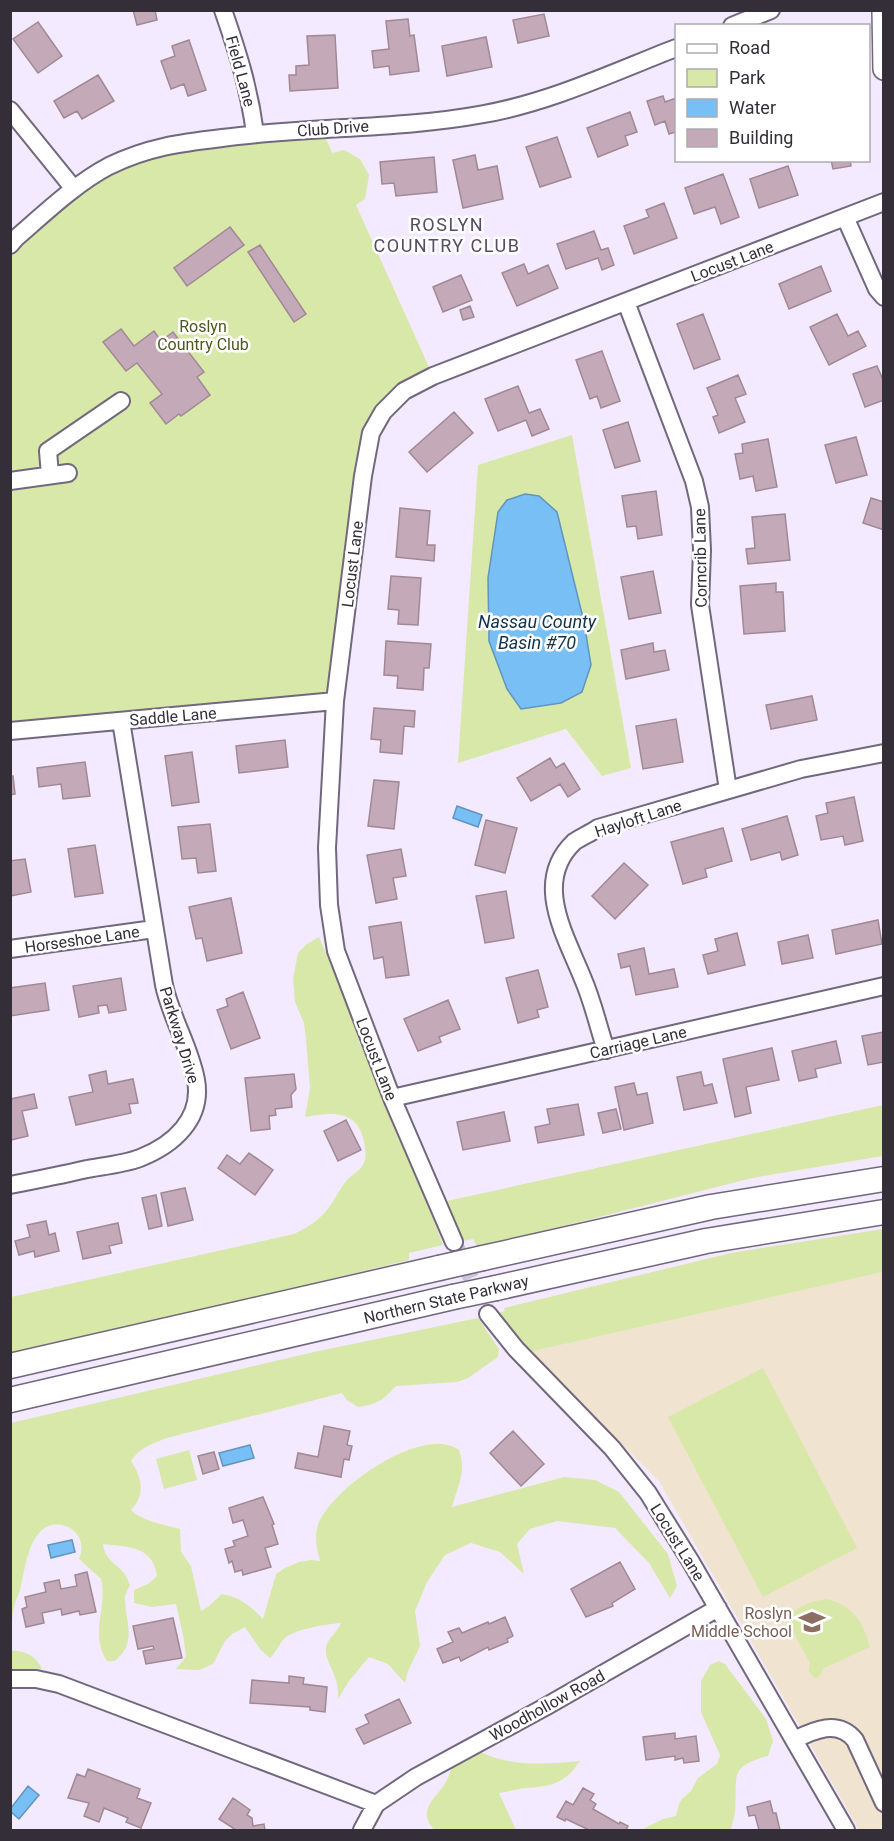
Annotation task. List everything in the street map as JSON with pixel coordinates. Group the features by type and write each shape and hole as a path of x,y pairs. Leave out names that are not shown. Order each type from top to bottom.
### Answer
{"highway":[{"name":"Northern State Parkway","path":"10,1366 711,1208 884,1179"},
{"name":"Northern State Parkway","path":"10,1400 453,1297 717,1239 884,1212"}],"main road":[{"path":"883,10 884,69"}],"street":[{"name":"Field Lane","path":"223,10 249,95 255,133"},
{"path":"735,24 750,14 771,10"},
{"name":"Club Drive","path":"10,245 74,189 107,167 163,146 255,133 429,121 493,112 562,93 675,48"},
{"path":"10,110 74,189"},
{"name":"Locust Lane","path":"454,1242 392,1098 336,951 329,905 327,848 335,701 363,476 371,433 383,412 404,391 433,376 884,202"},
{"path":"845,217 877,289 884,297"},
{"name":"Corncrib Lane","path":"626,302 694,481 700,507 702,539 700,605 728,790"},
{"path":"50,475 48,451 120,401"},
{"path":"10,481 68,473"},
{"name":"Saddle Lane","path":"10,731 335,701"},
{"name":"Parkway Drive","path":"10,1185 139,1158 168,1144 185,1128 196,1101 196,1082 192,1066 168,1002 121,721"},
{"name":"Hayloft Lane","path":"606,1050 586,986 556,911 553,884 558,863 575,842 598,828 728,790 801,769 884,753"},
{"name":"Horseshoe Lane","path":"10,949 154,929"},
{"name":"Carriage Lane","path":"392,1098 884,986"},
{"name":"Locust Lane","path":"488,1314 516,1349 598,1432 636,1477 677,1538 846,1830"},
{"name":"Woodhollow Road","path":"362,1830 376,1804 430,1769 525,1718 718,1608"},
{"path":"10,1679 36,1679 59,1684 376,1804"},
{"path":"794,1740 823,1728 835,1728 848,1732 855,1740 884,1803"}],"shaded area":[{"name":"Roslyn Middle School","path":"883,1272 883,1830 859,1830 659,1481 529,1352"}],"green space":[{"name":"Roslyn Country Club","path":"322,129 332,153 344,150 360,159 369,175 365,199 356,205 433,376 404,391 371,433 335,701 11,729 10,245 132,156"},
{"path":"572,435 631,768 602,776 566,729 458,763 478,465"},
{"path":"319,937 348,1005 360,1044 377,1075 396,1134 421,1185 443,1245 409,1253 409,1260 31,1352 11,1354 11,1297 294,1234 309,1226 322,1215 347,1180 363,1166 366,1155 364,1141 355,1123 349,1118 333,1114 305,1117 310,1088 306,1040 304,1023 295,1002 293,979 298,953"},
{"path":"883,1105 883,1156 752,1178 478,1248 473,1239 463,1241 447,1201"},
{"path":"883,1229 883,1272 529,1352 510,1332 499,1313 505,1311 504,1308 731,1253"},
{"path":"478,1318 499,1349 498,1357 468,1378 457,1382 396,1386 380,1401 358,1407 347,1400 342,1393 167,1438 147,1446 131,1461 141,1486 139,1498 131,1510 148,1520 180,1529 181,1552 191,1566 201,1611 222,1594 245,1603 263,1619 276,1574 299,1562 320,1561 316,1539 318,1525 326,1510 340,1494 380,1464 402,1453 424,1446 443,1444 459,1450 462,1465 452,1507 564,1477 595,1480 619,1492 668,1554 677,1586 670,1598 649,1563 615,1528 557,1521 530,1529 517,1544 524,1574 500,1552 471,1543 445,1555 427,1582 415,1611 420,1646 405,1683 388,1664 369,1657 349,1681 338,1699 336,1679 328,1661 326,1647 341,1623 288,1635 270,1658 260,1649 245,1627 225,1641 213,1664 199,1670 176,1669 186,1657 176,1604 152,1607 134,1603 134,1590 148,1584 157,1576 151,1559 138,1550 103,1544 108,1557 124,1573 130,1585 125,1599 128,1643 117,1659 107,1661 99,1640 103,1589 101,1579 79,1559 80,1540 76,1533 62,1525 54,1525 46,1527 39,1533 31,1546 20,1592 14,1606 11,1630 11,1423 314,1352"},
{"path":"763,1368 857,1548 763,1597 668,1417"},
{"path":"189,1450 197,1480 164,1489 156,1459"},
{"path":"827,1599 844,1606 856,1616 864,1629 870,1647 824,1668 819,1677 815,1678 809,1672 810,1663 786,1619 804,1605"},
{"path":"11,1650 29,1654 42,1668 30,1674 11,1676"},
{"path":"719,1661 725,1664 766,1719 773,1741 768,1756 746,1764 737,1775 735,1812 731,1830 641,1830 663,1819 676,1816 679,1804 691,1791 698,1778 717,1764 720,1755 701,1712 701,1681 710,1665"},
{"path":"481,1752 492,1757 517,1762 580,1761 564,1779 558,1782 499,1793 516,1830 434,1830 427,1815 430,1803 447,1780 458,1759"}],"water":[{"name":"Nassau County Basin #70","path":"525,494 539,496 557,512 584,622 591,665 582,692 561,703 521,709 507,689 489,641 488,578 498,512 507,500"},
{"path":"457,806 482,815 478,827 453,818"},
{"path":"250,1445 254,1458 223,1466 219,1453"},
{"path":"72,1540 75,1552 51,1558 48,1545"},
{"path":"28,1786 39,1795 19,1819 11,1812 11,1808"}],"building":[{"path":"133,10 155,10 157,20 137,25"},
{"path":"544,14 549,36 518,43 513,20"},
{"path":"408,19 410,36 414,35 419,71 390,75 389,66 374,68 372,51 389,49 386,21"},
{"path":"38,22 62,56 38,73 13,39"},
{"path":"335,35 338,88 290,91 289,75 296,75 296,66 309,65 307,36"},
{"path":"486,37 492,67 447,76 442,46"},
{"path":"189,40 206,90 188,96 184,84 171,89 161,61 175,56 172,46"},
{"path":"98,75 114,101 82,119 77,111 64,118 54,101"},
{"path":"663,96 665,102 675,98 675,132 669,134 665,121 655,125 647,101"},
{"path":"630,112 637,132 625,136 628,145 598,157 587,128"},
{"path":"557,137 571,177 540,187 526,147"},
{"path":"475,155 478,170 497,166 503,199 463,208 453,160"},
{"path":"434,157 437,192 396,196 394,183 382,184 380,162"},
{"path":"831,162 850,162 851,166 833,169"},
{"path":"788,166 798,195 759,208 750,179"},
{"path":"723,174 739,217 721,224 715,207 694,214 685,188"},
{"path":"664,203 677,238 634,254 624,226 649,217 646,210"},
{"path":"230,227 244,245 187,286 174,268"},
{"path":"594,231 601,250 608,248 614,265 602,270 598,258 566,269 557,244"},
{"path":"260,245 306,314 294,322 248,252"},
{"path":"524,264 528,274 548,265 558,288 517,306 502,273"},
{"path":"821,266 831,291 789,309 779,284"},
{"path":"461,275 472,300 443,312 433,287"},
{"path":"470,306 474,317 463,320 460,310"},
{"path":"703,314 720,359 694,369 677,324"},
{"path":"837,314 848,336 858,331 866,346 829,365 810,327"},
{"path":"121,329 134,346 154,331 161,341 173,332 204,372 197,377 210,395 166,424 150,403 162,394 137,363 126,371 103,342"},
{"path":"602,351 620,401 601,408 597,396 590,399 576,360"},
{"path":"877,366 884,382 884,400 865,407 853,374"},
{"path":"738,375 746,394 735,398 745,422 719,433 713,417 718,415 707,388"},
{"path":"518,386 529,413 540,409 549,429 532,436 526,420 498,431 485,399"},
{"path":"454,412 473,433 427,472 409,452"},
{"path":"628,422 640,461 615,468 603,430"},
{"path":"856,437 867,475 836,483 825,445"},
{"path":"768,439 777,487 756,491 753,476 740,479 735,454 743,453 742,444"},
{"path":"656,491 662,535 638,539 636,526 627,527 622,496"},
{"path":"871,498 884,502 884,530 863,523"},
{"path":"400,508 430,511 427,545 435,545 434,561 396,557"},
{"path":"785,514 790,560 748,564 746,549 755,548 752,517"},
{"path":"653,571 661,613 629,619 621,577"},
{"path":"391,576 421,578 418,625 398,624 399,610 388,609"},
{"path":"776,583 776,592 783,592 785,631 744,634 740,586"},
{"path":"386,641 431,644 429,668 424,668 423,690 397,688 398,676 384,675"},
{"path":"653,643 654,652 665,650 669,670 626,679 621,650"},
{"path":"812,696 817,720 771,729 766,705"},
{"path":"374,708 415,711 414,727 404,726 402,754 380,752 381,740 371,739"},
{"path":"676,719 683,762 643,769 636,726"},
{"path":"285,740 288,767 239,773 236,746"},
{"path":"192,752 199,802 172,806 165,756"},
{"path":"550,758 556,768 564,763 580,789 568,797 560,784 531,801 517,778"},
{"path":"85,762 90,796 63,799 61,784 39,787 37,768"},
{"path":"10,776 13,776 15,794 10,795"},
{"path":"374,780 399,782 394,829 368,826"},
{"path":"854,797 863,841 845,845 843,836 821,840 816,816 828,813 826,803"},
{"path":"787,816 798,855 782,860 780,852 751,860 742,829"},
{"path":"486,820 517,828 505,873 475,865"},
{"path":"210,824 216,871 198,873 196,858 182,859 178,827"},
{"path":"723,828 732,861 705,869 707,877 683,884 671,842"},
{"path":"95,845 103,893 75,897 68,849"},
{"path":"401,849 406,876 393,878 397,899 376,903 367,855"},
{"path":"25,859 31,892 10,896 10,861"},
{"path":"624,863 648,885 615,919 592,896"},
{"path":"506,891 514,938 485,943 476,896"},
{"path":"231,898 242,953 207,961 202,938 196,939 189,907"},
{"path":"878,920 882,944 836,954 832,930"},
{"path":"401,922 409,975 386,978 383,957 374,959 369,927"},
{"path":"737,933 745,965 708,974 703,955 718,951 715,939"},
{"path":"808,935 813,958 782,964 778,942"},
{"path":"644,948 649,974 674,969 678,987 636,995 630,966 621,968 618,954"},
{"path":"538,970 548,1007 537,1010 539,1017 518,1023 506,978"},
{"path":"121,978 126,1010 109,1013 107,1005 98,1006 99,1013 79,1017 73,986"},
{"path":"45,983 49,1010 10,1016 10,988"},
{"path":"243,992 260,1038 231,1049 217,1010 228,1006 226,999"},
{"path":"448,1000 460,1029 439,1037 441,1042 418,1051 404,1019"},
{"path":"884,1032 884,1062 868,1065 862,1036"},
{"path":"836,1041 841,1063 815,1069 817,1077 799,1081 792,1051"},
{"path":"772,1048 779,1080 746,1087 751,1113 735,1117 723,1059"},
{"path":"106,1071 108,1084 133,1079 138,1103 129,1104 131,1113 76,1125 69,1097 93,1092 89,1075"},
{"path":"701,1072 704,1086 712,1084 717,1103 684,1110 677,1077"},
{"path":"294,1074 296,1089 291,1095 292,1107 275,1109 276,1115 269,1116 270,1129 251,1131 245,1078"},
{"path":"634,1083 637,1095 647,1093 653,1123 624,1130 615,1087"},
{"path":"34,1094 37,1108 22,1111 28,1136 11,1140 10,1099"},
{"path":"578,1104 584,1135 538,1143 535,1127 550,1124 547,1109"},
{"path":"616,1109 621,1129 603,1133 598,1113"},
{"path":"504,1112 510,1141 463,1150 457,1122"},
{"path":"346,1120 361,1150 338,1161 324,1131"},
{"path":"249,1153 273,1170 255,1195 218,1168 227,1155 240,1164"},
{"path":"185,1188 193,1220 168,1226 161,1193"},
{"path":"156,1195 162,1226 149,1229 142,1198"},
{"path":"46,1221 49,1235 55,1233 59,1251 35,1257 34,1251 19,1255 15,1241 30,1237 27,1225"},
{"path":"118,1223 122,1243 109,1246 111,1253 83,1259 77,1232"},
{"path":"324,1426 350,1431 347,1445 352,1446 349,1460 344,1459 341,1477 295,1468 298,1453 318,1457"},
{"path":"513,1431 544,1464 521,1486 490,1453"},
{"path":"214,1452 219,1469 203,1474 198,1456"},
{"path":"263,1497 274,1524 272,1525 278,1544 265,1548 271,1567 243,1575 242,1570 235,1572 232,1561 229,1563 225,1549 235,1546 233,1541 248,1536 243,1520 233,1523 229,1508"},
{"path":"620,1562 635,1589 612,1603 613,1606 586,1617 571,1589"},
{"path":"87,1572 96,1612 80,1615 79,1611 62,1615 61,1609 42,1613 44,1623 26,1627 22,1609 27,1607 25,1597 46,1592 44,1583 59,1580 61,1589 77,1586 75,1575"},
{"path":"505,1617 513,1636 507,1639 508,1642 489,1650 488,1647 461,1661 459,1657 443,1663 437,1649 453,1642 448,1632 459,1628 462,1633"},
{"path":"173,1618 182,1658 146,1664 143,1651 154,1649 153,1646 138,1649 133,1626"},
{"path":"289,1676 304,1678 303,1684 327,1687 325,1712 310,1710 310,1707 250,1703 252,1680 289,1683"},
{"path":"399,1699 411,1723 364,1744 356,1729 369,1723 365,1715"},
{"path":"675,1733 675,1739 696,1736 699,1761 684,1763 683,1758 675,1760 675,1756 646,1760 643,1737"},
{"path":"88,1769 140,1789 137,1798 151,1803 141,1828 126,1822 128,1818 104,1808 99,1822 84,1816 89,1803 68,1798 77,1774 85,1777"},
{"path":"583,1788 594,1794 590,1800 596,1804 593,1809 619,1824 620,1822 628,1826 626,1830 589,1830 557,1817 566,1801 573,1805"},
{"path":"233,1798 250,1810 247,1815 252,1818 253,1826 264,1824 265,1830 236,1830 219,1819"},
{"path":"770,1801 780,1830 759,1830 755,1815 749,1816 747,1807"}],"tunnel":[{"path":"454,1242 488,1314"}],"place":[{"name":"Roslyn Middle School","path":"812,1622"}],"district":[{"name":"ROSLYN COUNTRY CLUB","path":"447,235"}]}
